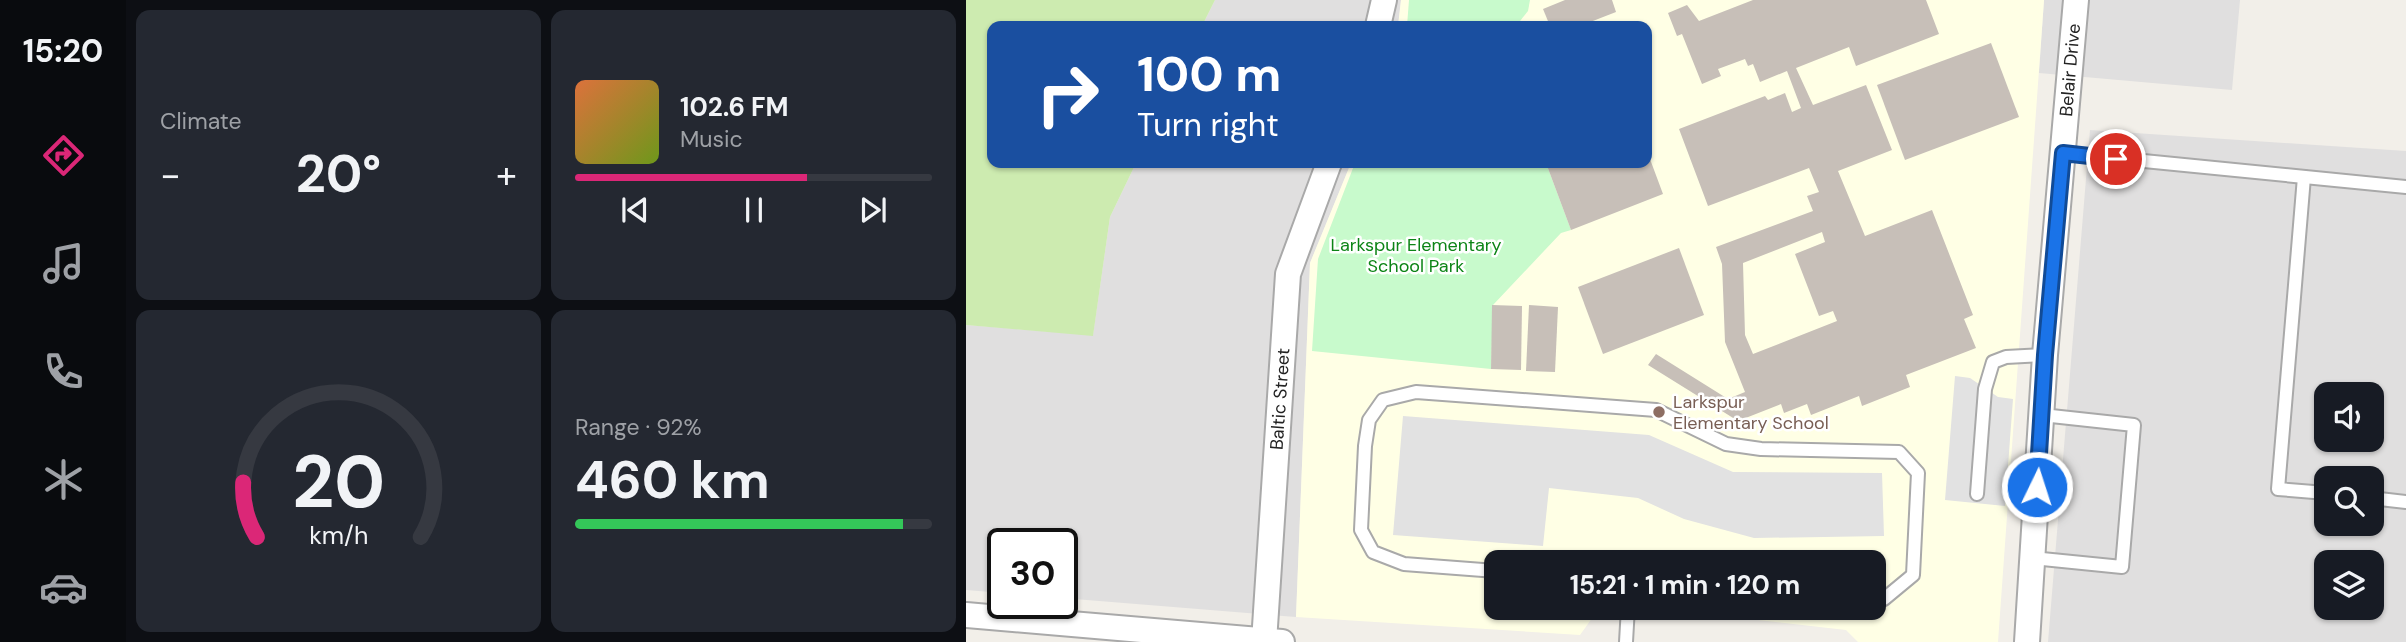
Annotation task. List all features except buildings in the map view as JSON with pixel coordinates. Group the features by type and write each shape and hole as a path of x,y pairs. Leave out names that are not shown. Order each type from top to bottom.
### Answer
{"street":[{"path":"1379,21 1384,0"},
{"name":"Belair Drive","path":"2027,642 2045,355 2076,0"},
{"name":"Baltic Street","path":"1270,642 1288,274 1327,168"},
{"path":"966,615 1270,642"}],"lane":[{"path":"2063,153 2406,187"},
{"path":"2304,177 2278,489 2314,493"},
{"path":"1977,494 1985,389 1993,362 2006,357 2045,355"},
{"path":"1484,570 1404,564 1373,552 1362,530 1365,446 1369,420 1383,400 1416,392 1656,410 1726,444 1761,449 1899,452 1918,473 1913,575 1886,597"},
{"path":"2032,558 2122,567 2134,425 2042,415"},
{"path":"2384,499 2406,502"},
{"path":"1626,642 1627,620"}],"shaded area":[{"path":"1215,0 1401,0 1399,21 1204,21"},
{"name":"Larkspur Elementary School","path":"1401,0 2044,0 1998,642 1858,642 1846,630 1758,620 1886,620 1886,550 1484,550 1484,620 1591,620 1580,635 1296,617 1310,263 1349,168 1652,168 1652,21 1399,21"},
{"path":"2044,0 2240,0 2232,90 2039,73"},
{"path":"2090,130 2406,151 2406,642 2048,642"},
{"path":"1134,168 1349,168 1310,263 1296,617 1078,599 1078,528 987,528 987,592 966,590 966,325 1093,335 1110,217"},
{"path":"1955,376 1970,378 1998,397 2013,399 2005,506 1945,500"},
{"path":"1403,416 1649,435 1733,472 1882,473 1884,536 1754,538 1684,519 1638,498 1549,488 1543,546 1393,535"}],"green space":[{"path":"966,0 1215,0 1204,21 987,21 987,168 1134,168 1110,217 1093,336 966,325"},
{"path":"1409,0 1530,0 1528,11 1520,21 1407,21"},
{"name":"Larkspur Elementary School Park","path":"1353,168 1548,168 1571,230 1561,233 1493,305 1491,369 1312,351 1318,259"}],"place":[{"name":"Larkspur Elementary School","path":"1659,412"}],"route":[{"path":"2037,487 2045,355 2063,153 2116,159"}]}
